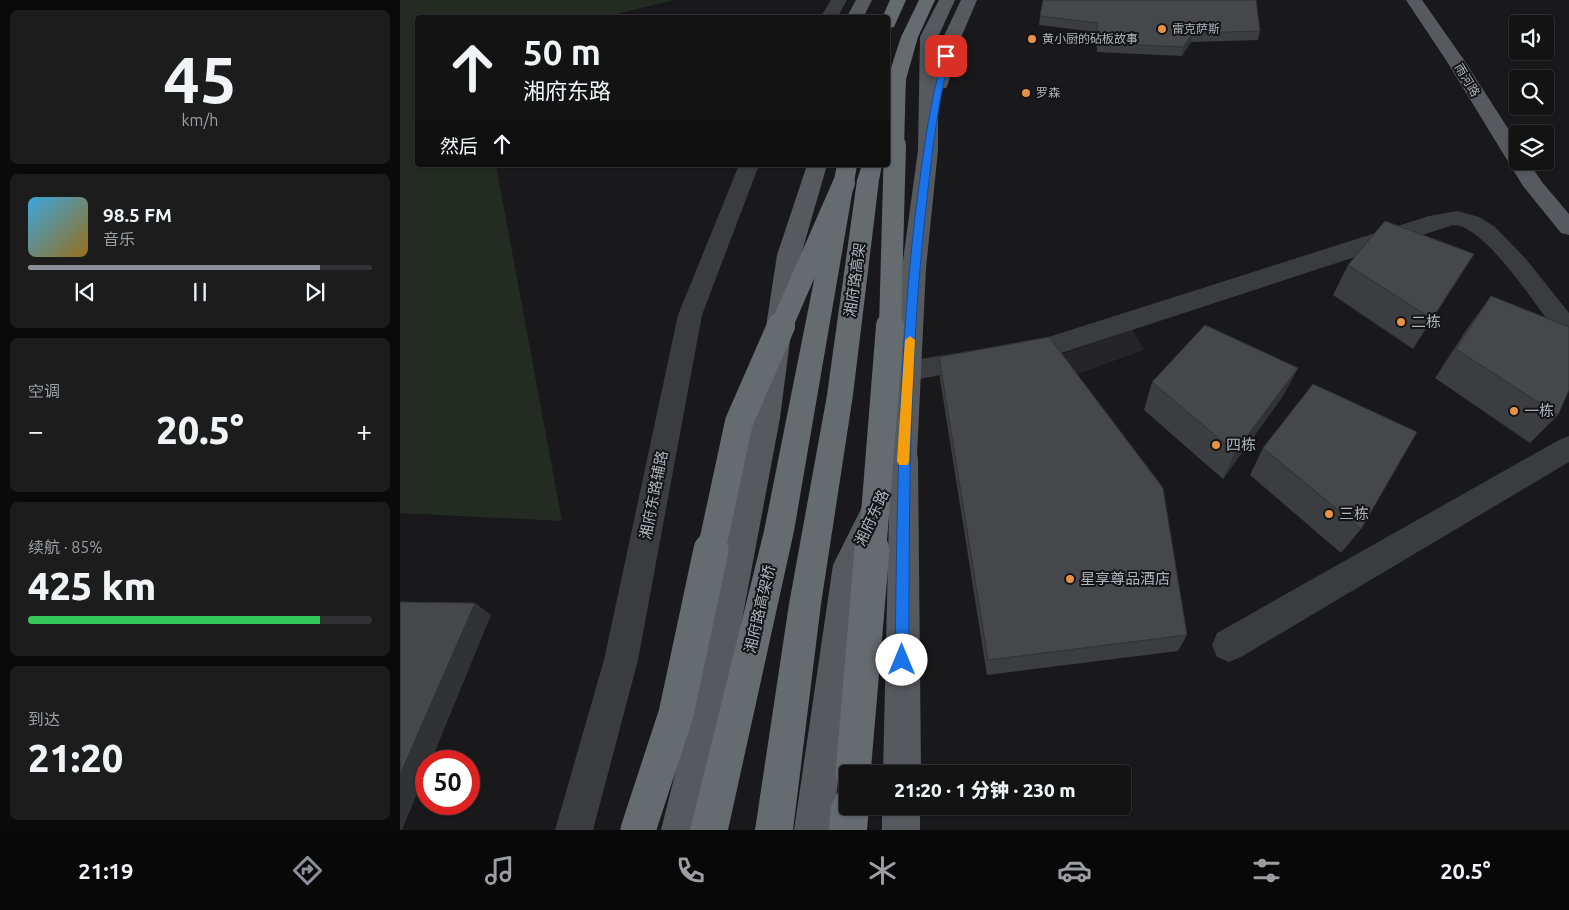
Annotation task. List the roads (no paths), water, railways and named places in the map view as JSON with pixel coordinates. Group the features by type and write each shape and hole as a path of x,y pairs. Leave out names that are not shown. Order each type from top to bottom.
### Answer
{"highway":[{"path":"890,18 898,0"},
{"path":"890,102 897,76 920,12 927,0"},
{"path":"854,765 891,308 897,76"},
{"name":"湘府路高架","path":"774,830 805,604 840,394 868,180 871,167"},
{"path":"638,830 676,714 739,422 845,174"},
{"name":"湘府路高架","path":"805,387 845,174"},
{"name":"湘府路高架桥","path":"709,830 779,530 805,387"},
{"path":"848,830 849,815"}],"main road":[{"path":"856,15 864,0"},
{"name":"湘府东路","path":"813,830 849,565 904,451 914,268 928,150 929,37 948,0"},
{"path":"928,150 938,89 948,48 969,0"},
{"name":"雨河路","path":"1414,0 1509,147"},
{"name":"雨河路","path":"1431,0 1440,10 1512,125"},
{"path":"680,830 701,742 766,418 789,255 816,167"},
{"name":"雨河路","path":"1524,170 1534,186 1569,228"},
{"path":"1545,170 1569,200"},
{"path":"902,765 904,451"},
{"path":"901,815 901,830"}],"street":[{"path":"830,15 839,0"},
{"name":"湘府东路辅路","path":"574,830 621,660 690,315 748,167"},
{"path":"908,371 1040,350 1416,228 1458,217 1488,233 1524,270 1569,330"},
{"path":"1229,645 1569,448"}],"place":[{"name":"雷克萨斯","path":"1162,29"},
{"name":"黄小厨的砧板故事","path":"1032,39"},
{"name":"罗森","path":"1026,93"},
{"name":"二栋","path":"1401,322"},
{"name":"一栋","path":"1514,411"},
{"name":"四栋","path":"1216,445"},
{"name":"三栋","path":"1329,514"},
{"name":"星享尊品酒店","path":"1070,579"}]}
